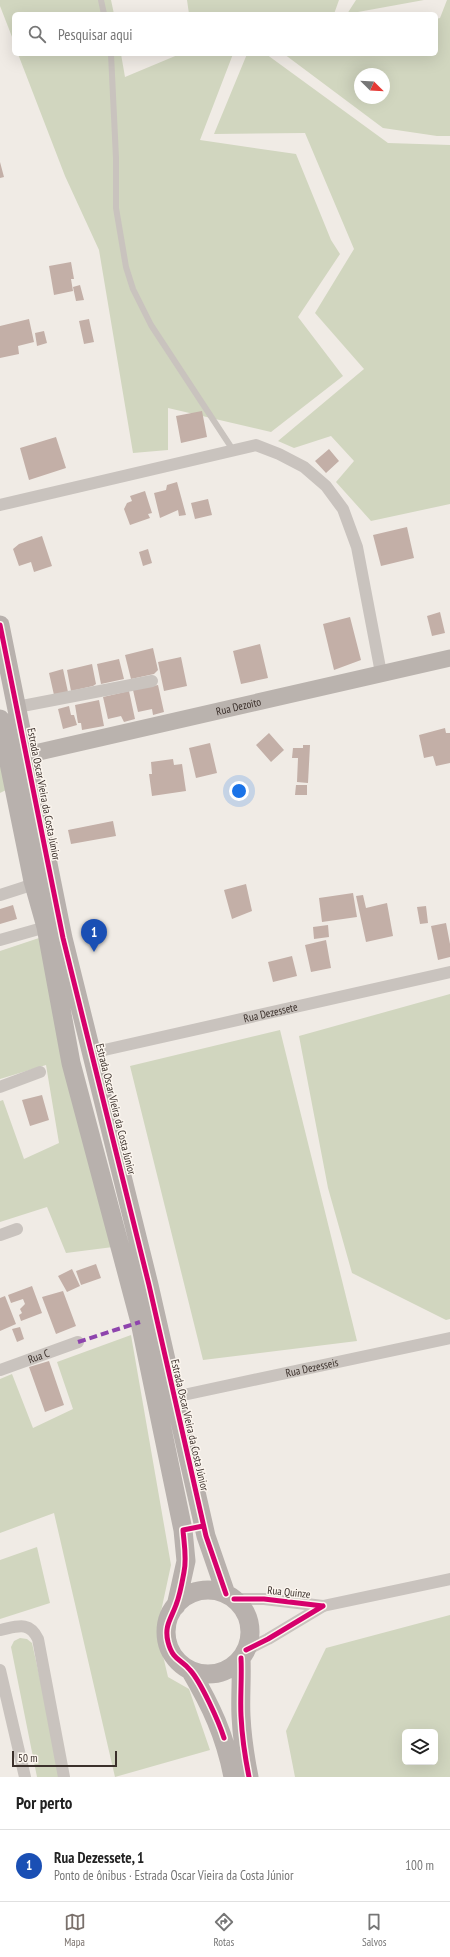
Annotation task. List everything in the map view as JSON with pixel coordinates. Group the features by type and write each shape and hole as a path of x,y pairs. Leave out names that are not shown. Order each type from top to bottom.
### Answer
{"main road":[{"name":"Estrada Oscar Vieira da Costa Júnior","path":"0,625 60,923 149,1285 206,1536 230,1597"},
{"name":"Rua Dezoito","path":"26,755 450,658"},
{"path":"0,719 33,881 46,927 71,1063 140,1322 183,1530 186,1561 176,1606 168,1623 168,1641 176,1658 190,1670 207,1699 222,1732 233,1777"},
{"path":"176,1606 190,1594 208,1590 230,1597 246,1614 250,1632 243,1654 241,1714 243,1746 249,1777"},
{"path":"190,1670 208,1674 217,1673 234,1665 243,1654"}],"street":[{"path":"0,505 256,445 304,467 326,486 343,509 357,547 381,673"},
{"path":"17,707 152,681"},
{"path":"0,895 25,887 33,881"},
{"path":"0,940 46,927"},
{"name":"Rua Dezessete","path":"92,1053 450,972"},
{"path":"0,1086 40,1072"},
{"path":"0,1234 16,1229"},
{"name":"Rua Dezesseis","path":"174,1397 450,1338"},
{"name":"Rua C","path":"0,1370 78,1342"},
{"name":"Rua Quinze","path":"243,1654 324,1606 450,1579"},
{"name":"Rua Quinze","path":"230,1597 264,1599 324,1606"},
{"path":"0,1630 22,1626 30,1628 38,1639 64,1777"},
{"path":"0,1670 23,1776"}],"lane":[{"path":"101,0 104,12"},
{"path":"111,56 116,158 116,208 126,267 133,289 151,325 233,450"}],"green space":[{"path":"0,0 111,0 114,12 12,12 12,37 0,6"},
{"path":"187,0 339,0 335,12 189,12"},
{"path":"356,0 424,0 358,12 348,12"},
{"path":"447,0 450,0 450,136 437,136 383,128 287,56 438,56 438,18 440,18"},
{"path":"19,56 121,56 125,77 175,56 232,56 200,140 296,154 331,240 340,254 298,317 343,376 271,432 168,408 168,450 133,453 99,250 65,176"},
{"path":"246,56 269,56 388,143 450,145 450,504 371,521 336,482 354,461 331,436 294,448 278,441 364,369 315,313 354,249 305,133 214,134"},
{"path":"0,762 6,790 0,793"},
{"path":"39,938 113,1247 66,1253 47,1207 0,1222 0,1101 3,1100 24,1159 59,1143 46,1065 0,1079 0,951"},
{"path":"450,994 450,1319 446,1320 352,1273 328,1188 299,1036"},
{"path":"280,1030 357,1341 203,1360 130,1066"},
{"path":"131,1335 171,1565 157,1630 168,1677 189,1689 210,1750 115,1777 54,1513 0,1533 0,1379 12,1374 33,1428 73,1409 57,1362"},
{"path":"37,1547 50,1603 0,1619 0,1560"},
{"path":"450,1615 450,1777 295,1777 286,1731 326,1648"},
{"path":"20,1638 27,1639 32,1643 62,1777 37,1777 11,1647 14,1641"}],"building":[{"path":"0,162 4,177 0,178"},
{"path":"71,262 74,279 71,279 73,291 54,295 49,266"},
{"path":"80,285 84,300 76,301 73,287"},
{"path":"29,319 34,342 18,346 19,354 0,358 0,326"},
{"path":"89,319 94,342 84,344 79,321"},
{"path":"44,331 47,343 37,346 35,333"},
{"path":"202,411 207,437 181,443 176,416"},
{"path":"56,437 66,468 29,480 20,448"},
{"path":"329,449 339,461 326,473 315,461"},
{"path":"177,482 186,515 179,516 178,510 160,518 154,493 166,490 167,485"},
{"path":"145,491 152,513 148,514 150,518 130,525 124,509 127,503 132,501 130,496"},
{"path":"208,499 212,515 195,519 191,503"},
{"path":"407,527 414,558 381,566 373,535"},
{"path":"42,536 52,566 34,572 31,562 19,566 13,549 19,544"},
{"path":"148,549 152,563 143,566 139,552"},
{"path":"440,612 445,633 432,636 427,616"},
{"path":"350,617 361,660 334,670 323,624"},
{"path":"260,644 268,678 241,684 233,651"},
{"path":"153,648 158,670 154,674 131,679 125,655"},
{"path":"181,657 187,686 164,691 158,662"},
{"path":"119,659 124,679 101,684 97,664"},
{"path":"92,664 96,684 71,691 67,670"},
{"path":"63,669 68,692 54,695 49,673"},
{"path":"158,685 164,712 153,715 152,709 138,712 133,690"},
{"path":"129,691 135,719 124,722 121,716 108,719 103,697"},
{"path":"99,700 104,726 82,730 81,723 78,723 75,705"},
{"path":"69,706 71,715 74,715 77,725 63,729 58,709"},
{"path":"445,728 446,733 450,733 450,763 436,766 433,756 424,758 419,735"},
{"path":"269,733 284,750 271,762 256,745"},
{"path":"210,743 217,773 196,778 189,748"},
{"path":"303,745 310,745 308,783 297,782 298,758 292,758 293,748 303,748"},
{"path":"173,759 174,765 182,764 186,791 152,796 149,774 152,774 151,762"},
{"path":"296,785 307,785 307,795 295,795"},
{"path":"113,821 116,836 71,844 68,830"},
{"path":"246,884 252,911 232,919 224,890"},
{"path":"353,893 357,917 322,922 319,898"},
{"path":"363,895 366,908 387,903 393,936 366,942 356,896"},
{"path":"13,905 17,919 0,924 0,909"},
{"path":"426,906 428,923 420,924 417,907"},
{"path":"446,923 450,944 450,957 438,960 431,926"},
{"path":"328,925 329,937 314,939 313,927"},
{"path":"326,940 331,968 311,972 305,945"},
{"path":"292,956 297,976 273,982 268,962"},
{"path":"42,1095 49,1120 30,1126 22,1100"},
{"path":"96,1264 101,1278 81,1285 76,1271"},
{"path":"72,1269 80,1286 67,1292 58,1276"},
{"path":"32,1286 42,1313 21,1321 19,1315 22,1313 20,1309 25,1304 23,1299 11,1303 8,1295"},
{"path":"63,1291 76,1326 56,1334 42,1297"},
{"path":"5,1296 16,1324 0,1331 0,1298"},
{"path":"20,1327 24,1339 17,1342 12,1329"},
{"path":"49,1361 64,1405 45,1412 29,1367"}],"marked path":[{"path":"78,1342 140,1322"}],"cycle path":[{"path":"0,625 63,938 149,1285 206,1536 226,1594"},
{"path":"203,1526 183,1530 185,1567 179,1597 167,1627 167,1636 172,1653 187,1666 199,1683 214,1713 224,1738"},
{"path":"234,1599 264,1599 323,1606"},
{"path":"246,1650 268,1639 323,1606"},
{"path":"241,1658 241,1724 249,1777"}],"place":[{"name":"Rua Dezessete, 1","path":"94,952"}]}
